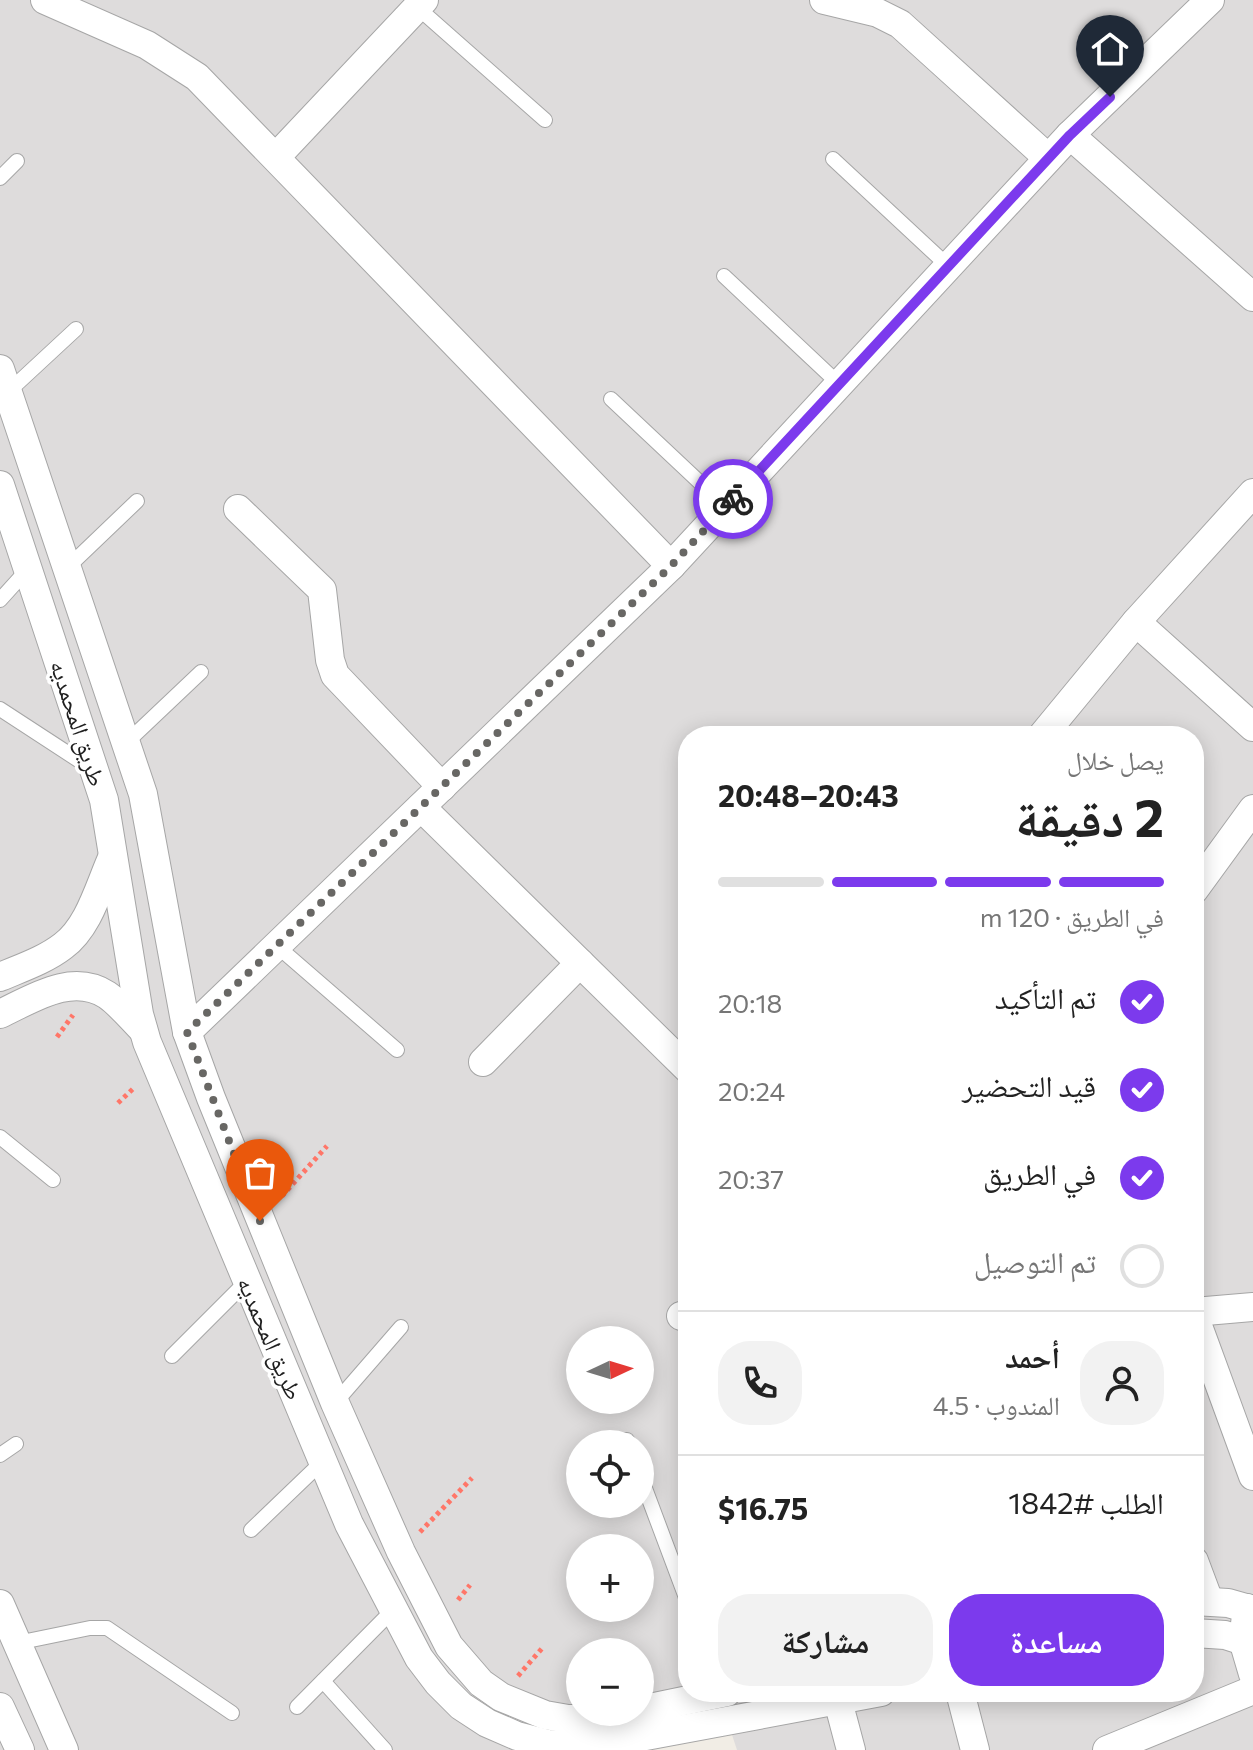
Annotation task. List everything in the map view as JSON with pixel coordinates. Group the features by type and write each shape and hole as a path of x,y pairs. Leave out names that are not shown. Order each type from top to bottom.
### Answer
{"street":[{"path":"45,0 147,45 173,60 208,88 671,566"},
{"path":"824,0 878,13 900,24 1048,158"},
{"path":"187,1032 671,566 1048,158 1210,0"},
{"path":"276,157 420,4"},
{"path":"1070,135 1253,297"},
{"name":"طريق المحمديه","path":"4,380 149,820 187,1032 335,1403 401,1552 449,1646 481,1683 501,1697 545,1715 566,1719"},
{"name":"طريق المحمديه","path":"0,485 104,800 143,1030 349,1524 419,1658 461,1706 497,1728 546,1747 604,1747 833,1702"},
{"path":"1050,726 1136,622 1253,493"},
{"path":"238,509 322,590 331,666 338,680 442,787"},
{"path":"1136,622 1253,727"},
{"path":"421,807 678,1059"},
{"path":"1204,876 1253,809"},
{"path":"0,977 52,953 76,934 112,858"},
{"path":"129,953 169,943"},
{"path":"483,1062 580,963"},
{"path":"0,1014 48,992 78,986 107,995 143,1030"},
{"path":"1204,1312 1253,1307"},
{"path":"1204,1341 1253,1476"},
{"path":"1204,1601 1250,1609 1248,1642 1253,1674"},
{"path":"0,1604 64,1750"},
{"path":"1204,1634 1225,1635 1248,1642"},
{"path":"1107,1750 1163,1739 1253,1690"},
{"path":"654,1707 678,1702"},
{"path":"838,1702 851,1750"},
{"path":"963,1702 975,1750"},
{"path":"0,1707 20,1750"},
{"path":"546,1747 566,1722"}],"lane":[{"path":"420,4 545,120"},
{"path":"833,159 948,266"},
{"path":"0,178 17,161"},
{"path":"724,276 839,384"},
{"path":"4,380 76,329"},
{"path":"611,399 726,507"},
{"path":"67,568 137,501"},
{"path":"0,600 28,569"},
{"path":"126,743 201,672"},
{"path":"0,709 96,771"},
{"path":"277,946 397,1050"},
{"path":"0,1137 53,1180"},
{"path":"172,1356 247,1281"},
{"path":"335,1403 401,1327"},
{"path":"0,1455 16,1444"},
{"path":"251,1530 323,1461"},
{"path":"654,1512 678,1576"},
{"path":"297,1707 393,1610"},
{"path":"17,1643 90,1628 107,1628 232,1713"},
{"path":"323,1681 385,1750"}],"path":[{"path":"260,1221 327,1146"},
{"path":"401,1552 472,1478"}],"shaded area":[{"path":"0,0 1253,0 1253,1750 737,1750 721,1702 1204,1702 1204,726 678,726 680,1702 654,1712 654,1638 566,1638 566,1725 546,1726 525,1750 0,1750"}],"way so far":[{"path":"260,1221 187,1032 671,566 733,499"}],"route":[{"path":"733,499 1070,135 1110,97"}]}
